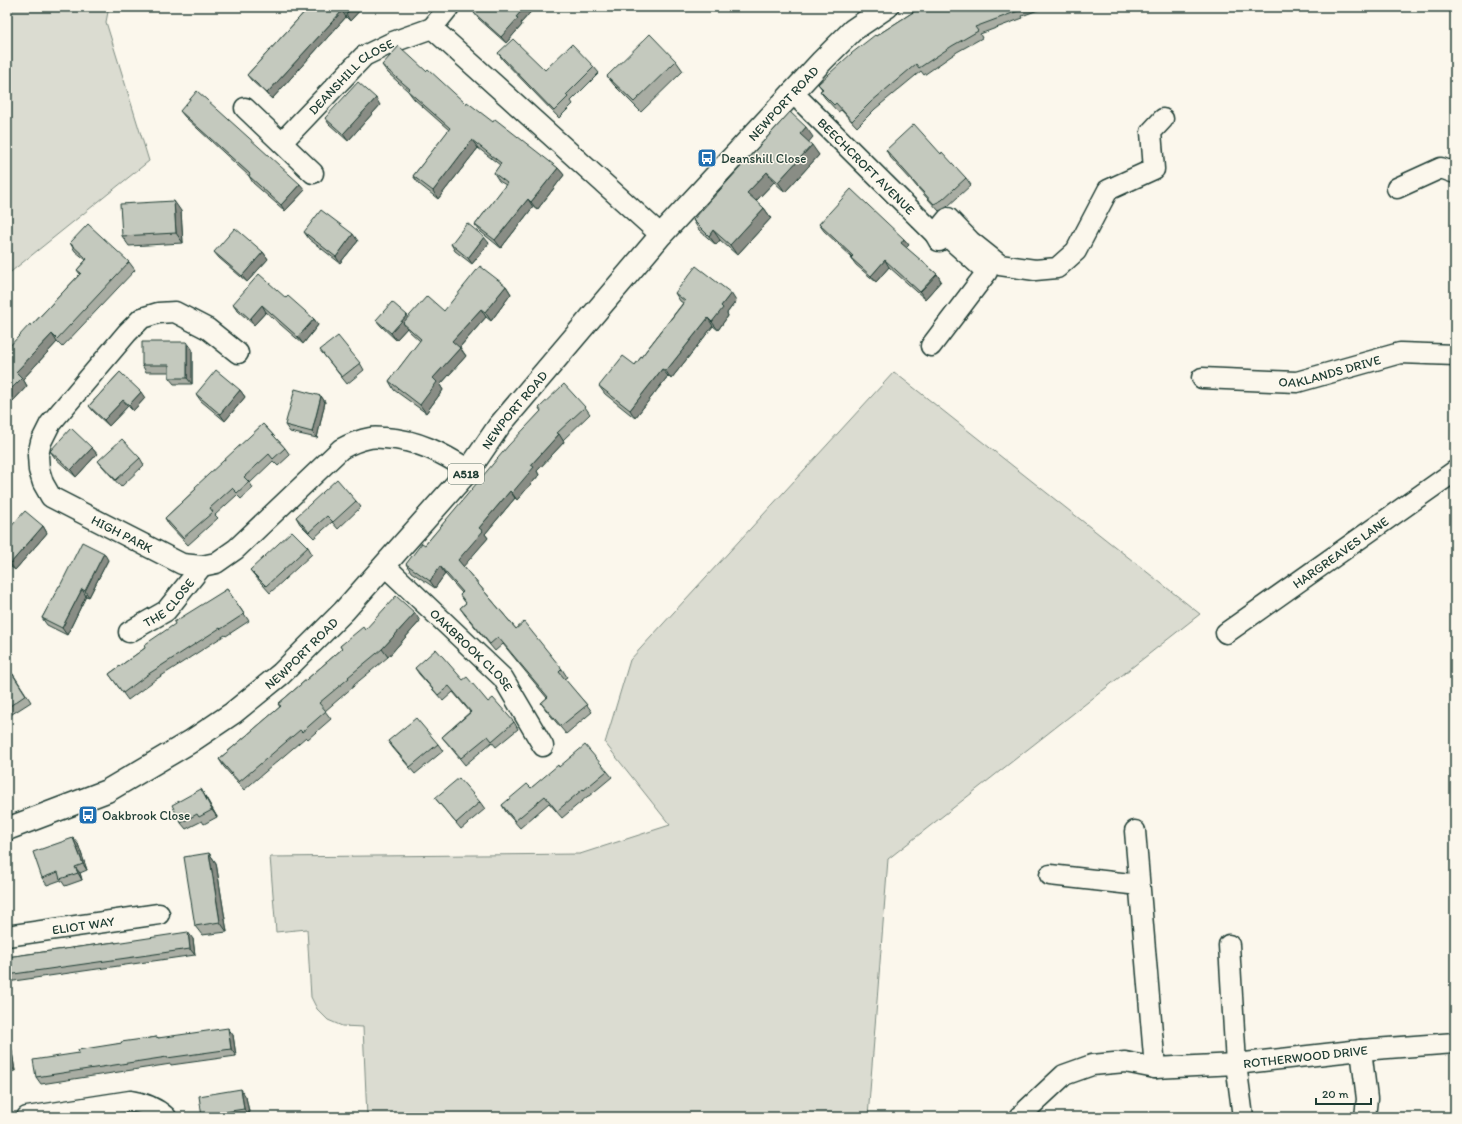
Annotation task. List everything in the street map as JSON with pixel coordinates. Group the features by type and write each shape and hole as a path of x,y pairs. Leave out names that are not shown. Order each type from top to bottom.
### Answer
{"highway":[{"name":"NEWPORT ROAD","path":"7,829 107,791 190,742 233,713 281,674 344,611 469,470 499,426 661,235 792,92 854,30 886,7"}],"street":[{"path":"449,7 432,28 661,235"},
{"name":"DEANSHILL CLOSE","path":"282,142 364,56 393,42 432,28"},
{"name":"BEECHCROFT AVENUE","path":"792,92 937,238"},
{"path":"245,108 313,173"},
{"path":"937,238 948,218 970,241 1000,265 1035,270 1057,268 1076,251 1108,190 1154,169 1151,132 1163,119"},
{"path":"1397,188 1441,168 1455,173"},
{"path":"931,346 987,272 947,236 937,238"},
{"name":"HIGH PARK","path":"238,353 208,329 175,312 158,313 142,318 127,332 50,424 41,442 38,454 39,470 43,483 51,497 182,564 202,566 216,563 236,549 341,449 355,442 371,437 397,438 416,443 442,453 469,470"},
{"name":"OAKLANDS DRIVE","path":"1202,378 1297,382 1400,353 1455,355"},
{"name":"HARGREAVES LANE","path":"1226,633 1455,471"},
{"name":"OAKBROOK CLOSE","path":"384,565 503,678 543,746"},
{"name":"THE CLOSE","path":"129,632 166,611 202,566"},
{"path":"1135,831 1155,1068"},
{"path":"1050,875 1139,885"},
{"name":"ELIOT WAY","path":"7,936 159,914"},
{"path":"1229,945 1236,1064 1243,1117"},
{"name":"ROTHERWOOD DRIVE","path":"1019,1117 1064,1075 1092,1065 1125,1062 1155,1068 1236,1064 1361,1050 1455,1043"},
{"path":"1361,1050 1367,1099 1365,1117"},
{"path":"27,1117 130,1101 142,1103 158,1110 166,1117"}],"shaded area":[{"path":"7,7 109,7 106,22 149,161 7,275"},
{"path":"894,372 1200,614 888,859 868,1117 367,1117 363,1027 342,1026 328,1020 317,1009 311,997 307,929 276,932 270,857 580,854 670,825 605,743 630,660"}],"building":[{"path":"309,7 353,7 346,14 342,11 267,93 247,75"},
{"path":"480,7 525,7 516,17 518,18 501,37 474,13"},
{"path":"921,7 1023,7 1017,9 1018,11 975,27 978,31 919,68 916,64 871,102 852,121 836,103 834,105 820,91 823,89 818,84 852,53 875,35 876,36"},
{"path":"650,34 676,61 634,102 607,76"},
{"path":"513,39 545,70 572,44 594,67 566,95 568,97 554,111 498,53"},
{"path":"399,46 426,71 428,69 466,104 467,102 493,122 495,119 558,168 531,202 528,199 495,240 475,225 507,183 494,173 501,163 472,140 433,191 413,176 450,128 408,91 410,89 382,65"},
{"path":"358,82 376,98 343,134 325,118"},
{"path":"197,91 300,184 281,205 249,176 250,174 180,111"},
{"path":"790,112 806,127 800,134 812,145 778,182 767,172 747,193 764,208 730,245 713,230 709,236 693,220"},
{"path":"914,124 941,154 942,152 966,178 942,200 934,204 886,150"},
{"path":"851,189 904,239 901,243 937,274 920,292 885,260 871,276 851,258 853,256 819,224"},
{"path":"174,201 176,233 122,236 120,204"},
{"path":"321,210 353,234 336,257 304,232"},
{"path":"467,223 484,237 468,258 451,244"},
{"path":"88,224 129,262 57,339 52,334 16,372 22,378 7,393 7,349 81,273 77,270 87,259 70,243"},
{"path":"235,228 263,252 242,276 214,252"},
{"path":"480,266 506,286 485,312 481,309 452,341 460,348 433,378 437,382 420,405 389,381 421,339 403,323 427,296 444,311"},
{"path":"696,266 731,293 721,306 723,308 712,322 708,318 666,371 662,369 630,410 599,386 623,356 635,365 685,301 675,293"},
{"path":"259,274 286,298 288,296 314,319 298,337 262,305 250,319 233,304"},
{"path":"392,302 407,315 391,333 376,320"},
{"path":"338,336 360,363 342,377 320,350"},
{"path":"142,342 187,342 187,378 169,378 169,365 142,365"},
{"path":"216,370 240,390 220,414 196,394"},
{"path":"120,372 141,392 129,405 123,400 104,420 89,406"},
{"path":"564,384 585,407 557,433 559,434 531,465 534,467 512,493 510,491 479,528 483,531 458,560 516,629 524,622 562,669 559,672 587,705 561,726 541,703 548,697 498,637 490,644 460,608 466,603 460,595 463,592 440,566 430,581 406,564 422,543 425,545 508,446 541,411 539,408"},
{"path":"295,389 321,396 312,432 285,425"},
{"path":"263,424 285,448 273,459 269,454 244,477 249,482 237,493 232,488 210,508 213,512 183,538 165,518 196,489 195,487"},
{"path":"71,428 92,448 71,470 50,451"},
{"path":"122,439 140,458 116,480 98,461"},
{"path":"337,479 356,501 333,522 327,516 309,532 296,517"},
{"path":"25,511 43,526 10,564 7,561 7,531"},
{"path":"292,531 308,547 266,586 250,570"},
{"path":"82,542 104,553 85,591 82,589 62,628 42,618"},
{"path":"227,589 244,614 150,673 123,693 109,674 145,648 144,645 175,624 174,622"},
{"path":"396,596 415,613 382,649 319,703 326,711 302,732 300,730 239,782 219,759 281,706 278,704 342,649 340,646 363,627 365,630"},
{"path":"436,649 463,680 467,677 488,702 493,698 514,722 492,741 488,736 461,758 442,737 471,712 449,686 438,695 415,668"},
{"path":"8,667 26,695 7,708 7,668"},
{"path":"416,718 438,744 410,767 388,741"},
{"path":"585,745 607,771 557,811 545,796 515,821 502,805 527,784 531,788"},
{"path":"459,778 480,802 456,823 435,798"},
{"path":"201,789 212,810 199,817 197,814 181,823 172,805"},
{"path":"73,838 83,864 75,867 78,873 60,879 58,872 42,878 33,852"},
{"path":"209,853 220,922 195,926 184,857"},
{"path":"188,932 190,949 7,975 7,957"},
{"path":"228,1028 231,1049 36,1077 33,1060 79,1053 78,1050 122,1043 121,1042"},
{"path":"7,1043 10,1065 7,1065"},
{"path":"241,1089 244,1109 218,1113 218,1117 202,1117 199,1096"},
{"path":"128,1115 128,1117 115,1117"}],"place":[{"name":"Deanshill Close","path":"707,158"},
{"name":"Oakbrook Close","path":"88,815"}]}
